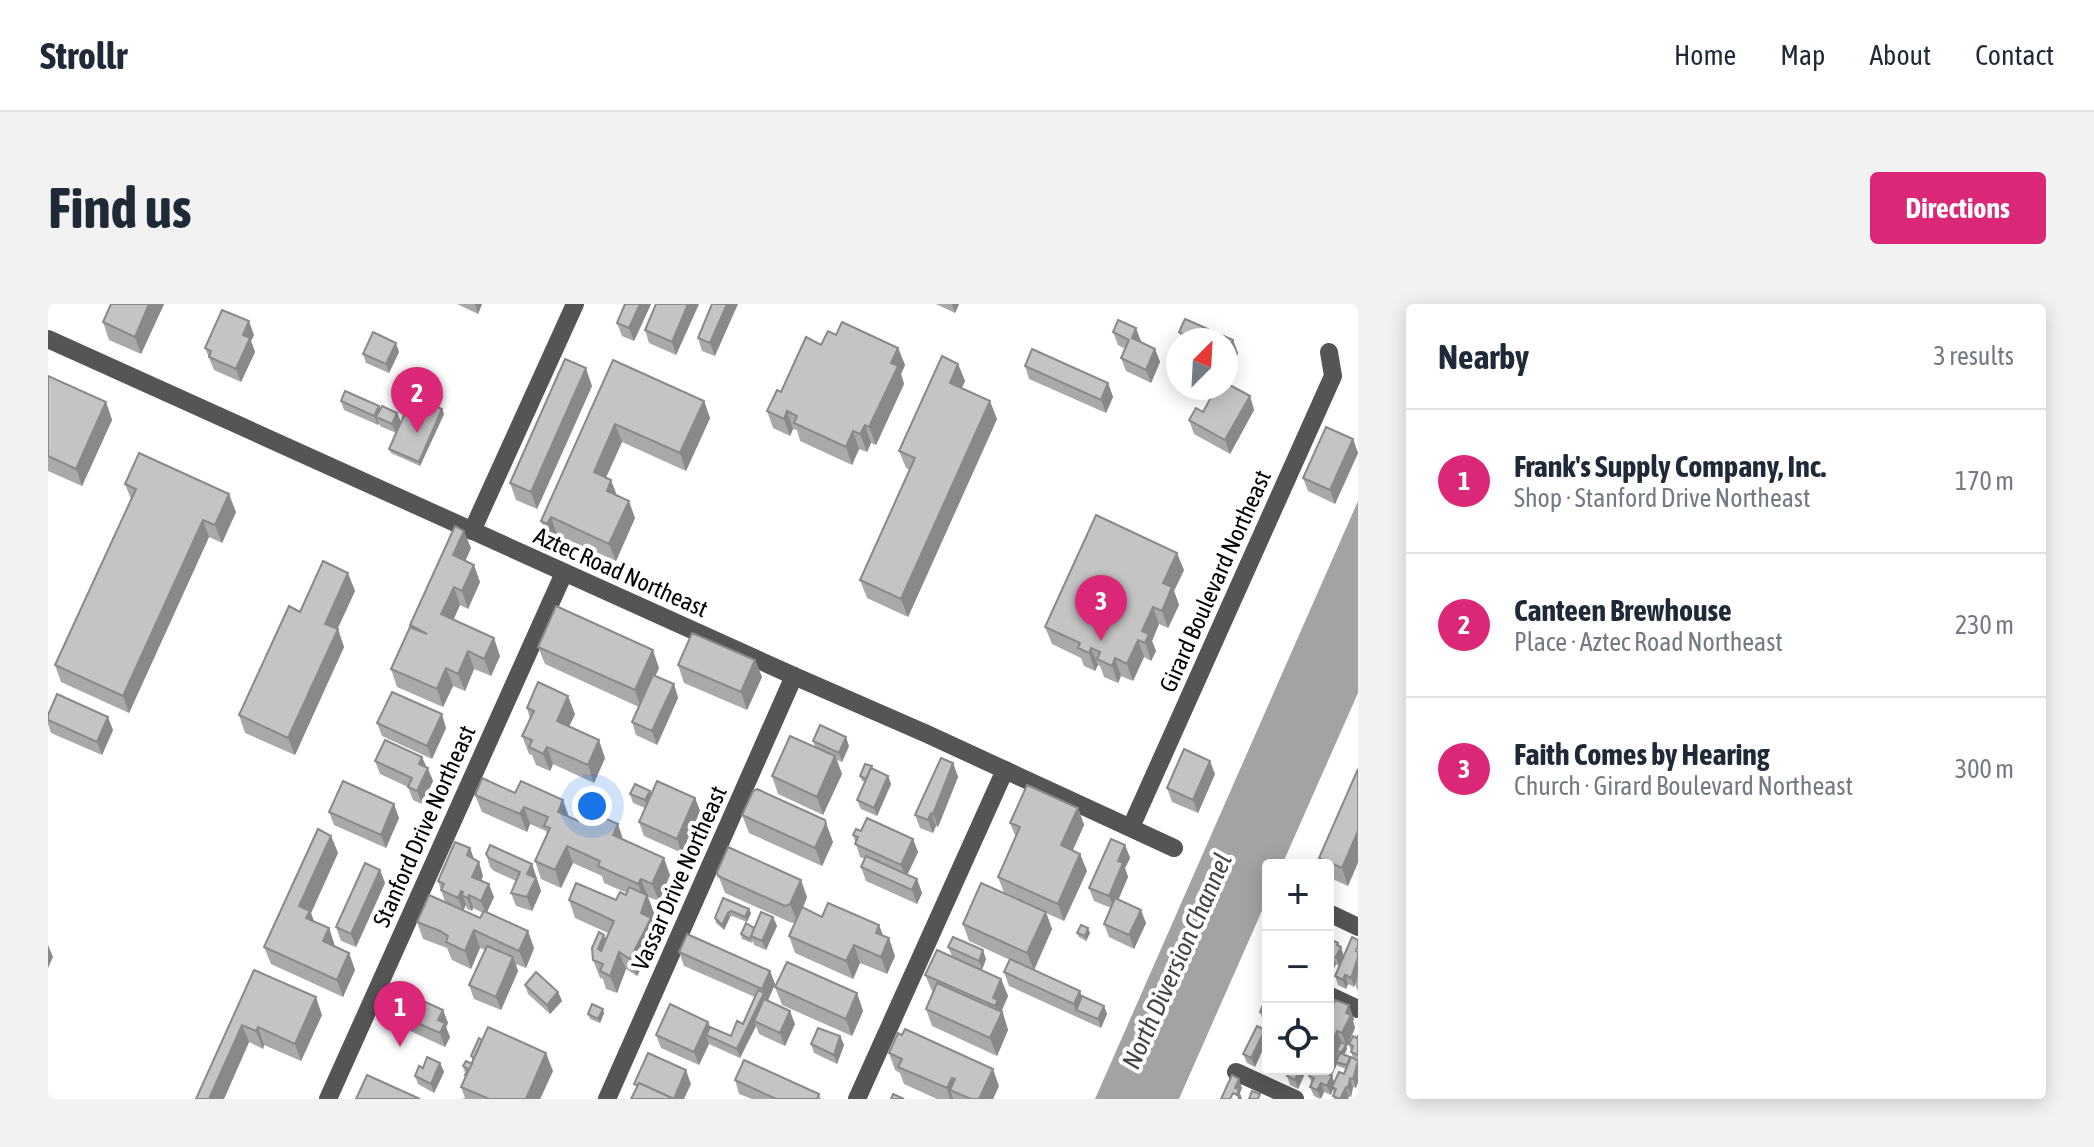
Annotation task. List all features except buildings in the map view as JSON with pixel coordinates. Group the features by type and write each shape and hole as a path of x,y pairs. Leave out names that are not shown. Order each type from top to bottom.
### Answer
{"street":[{"path":"472,531 575,304"},
{"name":"Aztec Road Northeast","path":"48,339 1174,848"},
{"name":"Girard Boulevard Northeast","path":"1131,827 1333,376 1329,352"},
{"name":"Stanford Drive Northeast","path":"328,1099 564,573"},
{"name":"Vassar Drive Northeast","path":"607,1099 794,676"},
{"path":"857,1099 1005,770"},
{"path":"1334,915 1358,927"},
{"path":"1334,998 1358,1009"},
{"path":"1236,1072 1295,1099"}],"water":[{"name":"North Diversion Channel","path":"1358,501 1358,693 1285,859 1262,859 1262,911 1179,1099 1095,1099"}],"place":[{"name":"Canteen Brewhouse","path":"417,433"},
{"name":"Faith Comes by Hearing","path":"1101,641"},
{"name":"Frank's Supply Company, Inc.","path":"400,1047"}]}
